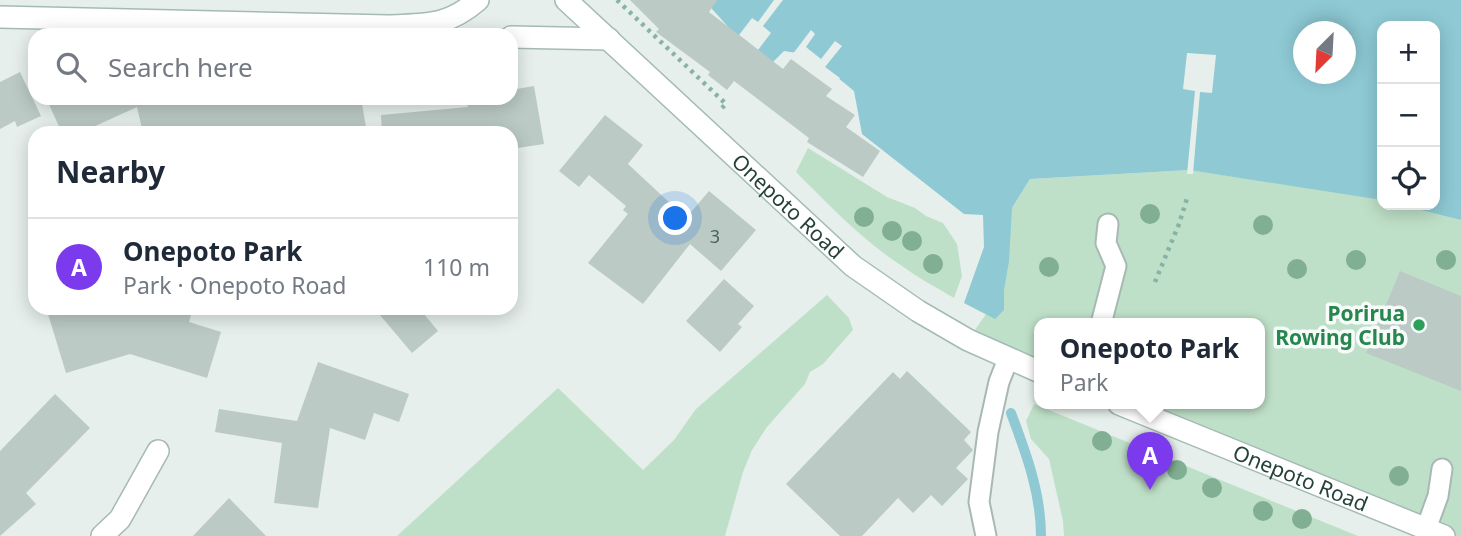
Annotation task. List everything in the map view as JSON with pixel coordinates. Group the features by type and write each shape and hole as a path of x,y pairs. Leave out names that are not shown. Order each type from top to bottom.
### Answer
{"street":[{"path":"0,18 388,26 439,23 455,18 478,0"},
{"name":"Onepoto Road","path":"566,0 853,266 918,311 968,340 1034,370"},
{"path":"388,26 394,28"},
{"path":"518,37 609,39"},
{"name":"Onepoto Road","path":"1131,409 1435,532"},
{"path":"102,536 120,519 158,451"}],"lane":[{"path":"1103,318 1116,266 1106,243 1108,224"},
{"path":"986,536 979,502 988,432 999,382 1008,359"},
{"path":"1435,532 1443,469"}],"path":[{"path":"617,0 726,104 722,109"},
{"path":"1155,282 1188,195"}],"green space":[{"path":"808,148 887,197 943,223 957,244 962,276 954,298 914,275 873,245 796,172"},
{"path":"1189,170 1366,196 1377,199 1377,210 1420,210 1461,220 1461,536 1444,536 1131,409 1265,409 1265,318 1034,318 1034,369 968,340 986,314 1007,216 1030,179"},
{"path":"827,295 849,318 853,330 823,364 810,372 805,384 767,427 752,450 725,536 397,536 558,388 643,470 674,440 696,409"},
{"path":"1034,404 1034,409 1046,409 1358,536 1064,536 1049,459 1031,439 1026,421"}],"water":[{"path":"704,0 1461,0 1461,220 1420,210 1440,210 1440,21 1377,21 1377,199 1189,170 1030,179 1012,208 1004,310 995,319 964,303 984,247 983,215 964,214 862,134 854,91 810,55 784,51 766,69"}],"pier":[{"path":"774,0 783,0 763,26 771,33 758,50 739,35 752,18 758,22"},
{"path":"811,30 815,34 806,47 821,59 835,41 842,46 825,67 840,78 837,82 808,58 792,55"},
{"path":"1187,53 1216,55 1212,93 1200,92 1193,174 1187,174 1195,91 1183,89"}],"building":[{"path":"630,0 717,0 709,12 783,69 791,59 832,89 826,96 855,115 846,127 880,151 863,177 807,142 809,138 734,81 727,90 708,75 710,72 656,32 659,29"},
{"path":"20,72 28,89 28,105 36,105 41,116 17,127 15,121 0,129 0,82"},
{"path":"534,86 544,144 518,148 518,126 382,126 381,115 468,105 518,105 518,89"},
{"path":"49,105 362,105 366,126 141,126 137,107 95,126 59,126"},
{"path":"605,115 643,145 628,164 686,218 709,191 756,230 721,271 690,244 643,304 588,263 628,214 623,210 626,206 589,175 579,187 559,171"},
{"name":"Porirua Rowing Club","path":"1400,271 1461,296 1461,391 1366,353"},
{"path":"724,279 754,306 738,324 742,327 720,352 686,321"},
{"path":"48,315 191,315 189,322 221,332 207,378 130,354 66,373"},
{"path":"380,315 425,315 438,331 412,353"},
{"path":"318,362 409,394 399,422 374,413 365,440 330,428 318,508 274,503 282,443 215,432 219,409 297,421"},
{"path":"907,371 971,432 964,440 973,450 956,468 968,479 942,506 931,495 913,513 898,498 862,536 840,536 786,484 893,372 900,379"},
{"path":"55,394 90,428 26,493 36,504 0,536 0,451"},
{"path":"229,498 266,536 193,536"}],"waterway":[{"path":"1011,413 1035,489 1041,536"}],"place":[{"name":"Porirua Rowing Club","path":"1419,325"},
{"name":"Onepoto Park","path":"1150,490"}]}
